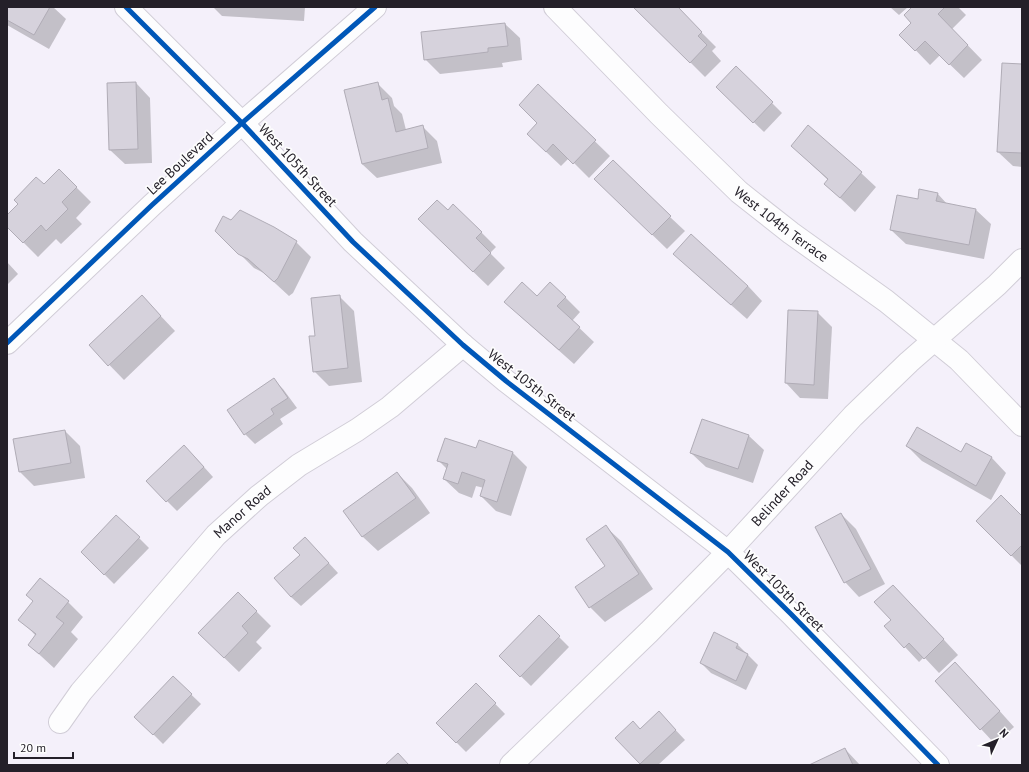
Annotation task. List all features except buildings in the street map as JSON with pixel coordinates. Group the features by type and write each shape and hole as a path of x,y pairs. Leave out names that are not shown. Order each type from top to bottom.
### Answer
{"street":[{"name":"West 105th Street","path":"126,7 242,123 354,242 463,344 506,381 728,552 791,614 938,765"},
{"name":"Lee Boulevard","path":"7,343 152,205 242,123 375,7"},
{"name":"West 104th Terrace","path":"556,7 659,114 739,192 791,233 886,301 935,340 959,360 1022,425"},
{"name":"Belinder Road","path":"511,765 649,632 728,552 853,416 909,362 997,285 1022,260"},
{"name":"Manor Road","path":"60,722 81,692 216,535 259,496 299,465 390,408 463,344"}],"cycle path":[{"path":"126,7 242,123 353,242 463,345 506,381 728,552 791,614 938,765"},
{"path":"7,343 152,205 242,123 375,7"}]}
